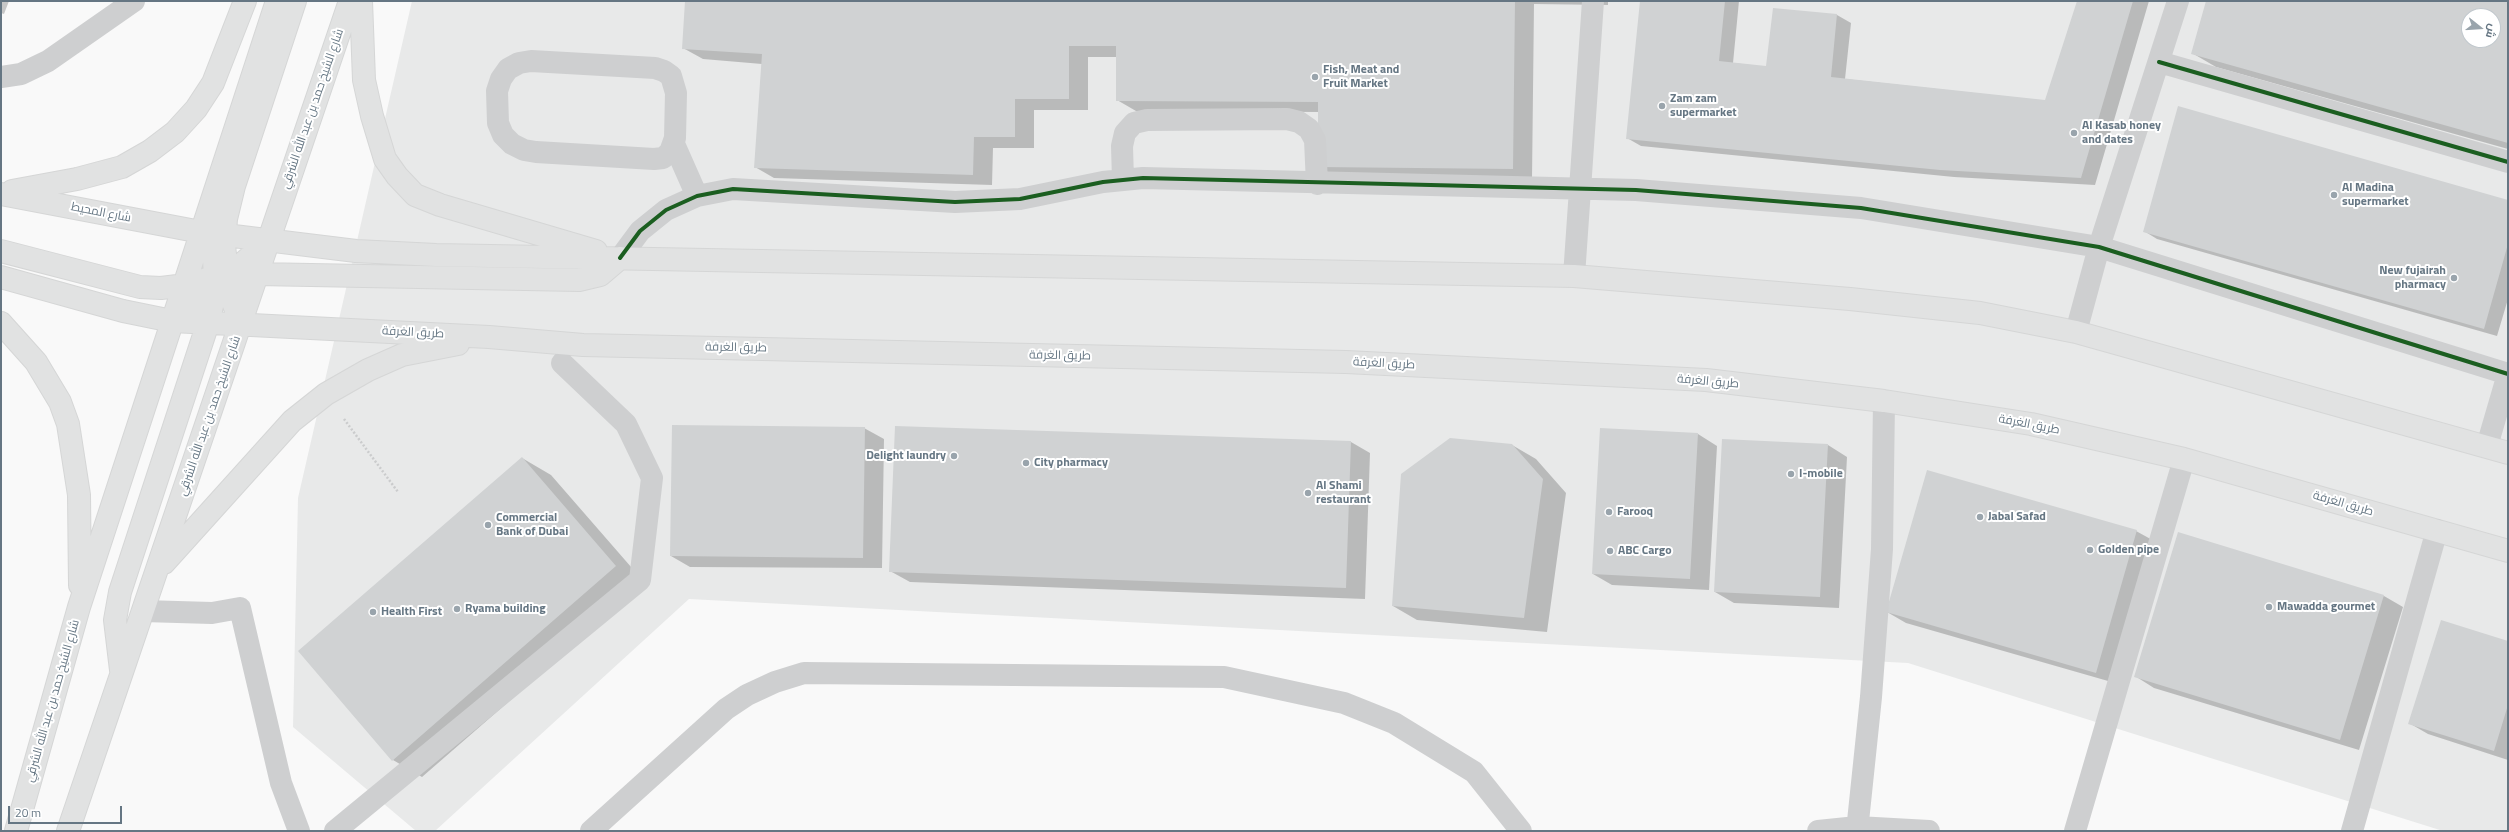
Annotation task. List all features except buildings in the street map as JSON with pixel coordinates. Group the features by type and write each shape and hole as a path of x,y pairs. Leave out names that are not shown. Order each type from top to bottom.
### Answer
{"highway":[{"path":"1,194 77,179 122,167 150,151 175,132 196,109 213,83 245,1"},
{"name":"شارع الشيخ حمد بن عبد الله الشرقي","path":"16,831 79,607 276,1"},
{"path":"122,673 115,620 120,592 222,280 224,234 228,203 295,1"},
{"name":"شارع الشيخ حمد بن عبد الله الشرقي","path":"68,831 350,1"},
{"path":"361,1 364,80 372,116 385,159 415,195 471,215 620,258"},
{"name":"شارع المحيط","path":"1,194 201,232 269,239"},
{"path":"201,232 241,323"},
{"path":"1,277 123,311 172,321 269,239 356,251 436,255 1574,276 1850,299 1980,313 2076,332 2508,453"},
{"path":"1,251 140,287 183,286 257,274 579,280 600,275 620,258"},
{"name":"طريق الغرفة","path":"172,321 241,323 489,337 583,345 1346,362 1706,380 1884,401 2031,424 2184,459 2437,530 2508,552"},
{"path":"1,323 36,362 60,402 68,424 79,495 79,607"},
{"path":"156,572 266,448 292,421 326,394 368,370 402,355 489,337"}],"street":[{"path":"1,78 20,74 48,61 134,1"},
{"path":"1574,276 1594,1"},
{"path":"2076,332 2099,247 2178,1"},
{"path":"674,144 670,152 663,158 654,159 524,150 512,144 503,135 498,123 497,91 500,79 508,69 519,63 531,61 655,68 664,70 670,76 675,89 674,144 696,196"},
{"path":"2159,62 2508,162"},
{"path":"1123,180 1122,146 1125,133 1134,123 1147,120 1287,119 1298,122 1309,129 1315,140 1317,184"},
{"path":"620,258 640,231 666,210 696,196 733,189 955,202 987,202 1026,198 1123,180 1143,178 1317,184 1636,190 1861,208 2099,247 2508,374 2487,446"},
{"path":"334,831 640,580 652,478 626,424 562,363"},
{"path":"1857,829 1871,697 1882,550 1884,401"},
{"path":"2075,831 2184,459"},
{"path":"2352,831 2437,530"},
{"path":"143,611 212,613 240,608 281,783 299,831"},
{"path":"591,831 726,709 747,695 775,682 804,673 1224,677 1344,703 1394,722 1474,772 1521,831"},
{"path":"1818,831 1857,829 1930,831"}],"path":[{"path":"343,417 398,492"}],"shaded area":[{"path":"412,1 2508,1 2508,831 2443,831 1908,663 689,599 435,831 416,831 293,727 298,498"}],"cycle path":[{"path":"2159,62 2508,162"},
{"path":"620,258 640,231 666,210 697,196 733,189 955,202 1020,199 1103,182 1143,178 1636,190 1861,208 2099,247 2508,374"}],"place":[{"name":"Fish, Meat and Fruit Market","path":"1315,77"},
{"name":"Zam zam supermarket","path":"1662,106"},
{"name":"Al Kasab honey and dates","path":"2074,133"},
{"name":"Al Madina supermarket","path":"2334,195"},
{"name":"New fujairah pharmacy","path":"2454,278"},
{"name":"Delight laundry","path":"954,456"},
{"name":"City pharmacy","path":"1026,463"},
{"name":"I-mobile","path":"1791,474"},
{"name":"Al Shami restaurant","path":"1308,493"},
{"name":"Farooq","path":"1609,512"},
{"name":"Jabal Safad","path":"1980,517"},
{"name":"Commercial Bank of Dubai","path":"488,525"},
{"name":"Golden pipe","path":"2090,550"},
{"name":"ABC Cargo","path":"1610,551"},
{"name":"Mawadda gourmet","path":"2269,607"},
{"name":"Ryama building","path":"457,609"},
{"name":"Health First","path":"373,612"}]}
